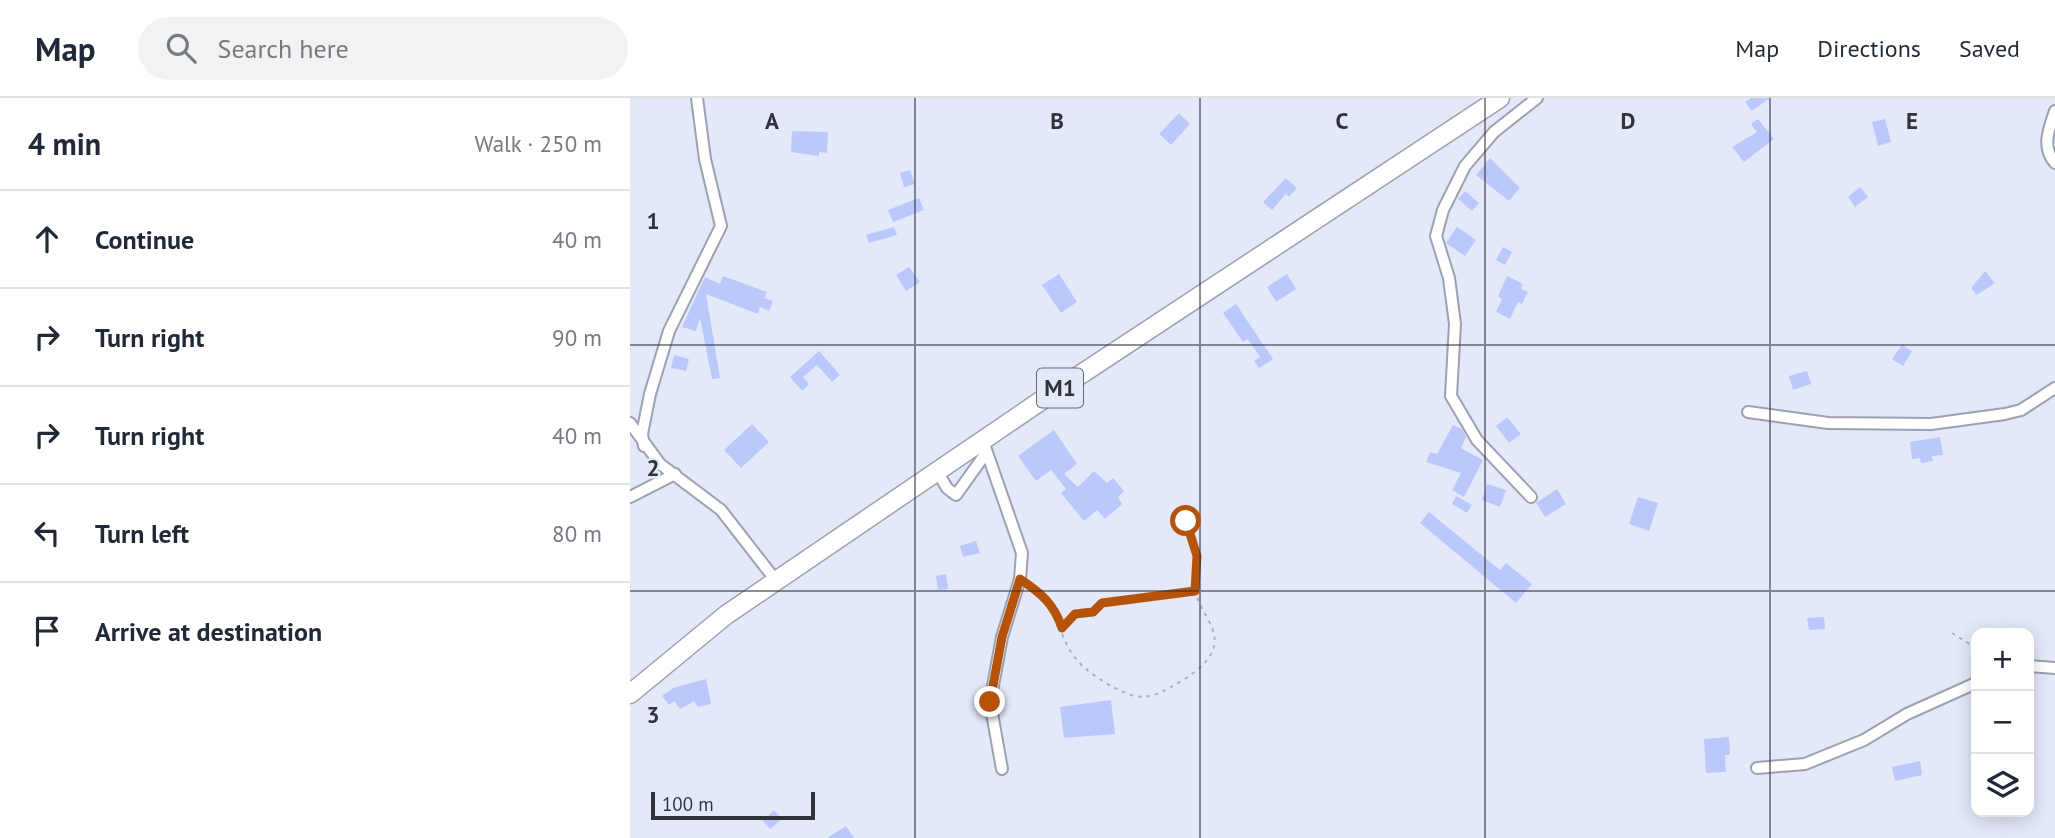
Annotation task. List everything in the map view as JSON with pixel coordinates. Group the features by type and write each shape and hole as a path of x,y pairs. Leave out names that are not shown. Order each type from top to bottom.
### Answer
{"highway":[{"name":"M1","path":"630,694 726,615 937,471 984,447 1500,98"}],"street":[{"path":"644,446 642,434 650,394 669,331 721,226 705,159 696,98"},
{"path":"1531,497 1478,440 1451,396 1455,324 1449,278 1436,230 1465,166 1494,132 1537,98"},
{"path":"2055,111 2046,142 2049,156 2055,163"},
{"path":"1748,412 1828,423 1931,424 2013,412 2055,388"},
{"path":"630,423 644,446 660,464 721,510 777,582"},
{"path":"937,471 947,488 956,495 984,447"},
{"path":"984,447 1022,553 1020,579 1002,637 990,702 1002,769"},
{"path":"630,498 676,474"},
{"path":"2034,666 2055,668"},
{"path":"1758,768 1805,764 1864,740 1907,714 1971,686"}],"path":[{"path":"1020,579 1044,596 1056,612 1068,648 1093,673 1130,695 1157,695 1196,673 1209,659 1214,646 1213,630 1195,591 1197,556 1184,517"},
{"path":"1062,628 1075,614 1093,612 1102,603 1195,591"},
{"path":"1952,633 1971,645"}],"building":[{"path":"1751,98 1770,98 1752,111 1745,102"},
{"path":"1179,113 1190,124 1171,145 1159,134"},
{"path":"1758,119 1774,139 1744,162 1732,147 1757,132 1751,124"},
{"path":"1885,119 1891,142 1878,146 1872,122"},
{"path":"792,131 828,132 827,153 819,152 819,156 791,152"},
{"path":"1490,158 1520,188 1509,201 1476,175"},
{"path":"910,170 915,184 904,187 900,173"},
{"path":"1286,178 1297,188 1289,197 1286,194 1272,210 1263,202"},
{"path":"1860,187 1868,197 1855,207 1848,197"},
{"path":"1465,191 1479,203 1472,211 1458,199"},
{"path":"919,198 924,210 893,222 888,210"},
{"path":"894,227 897,235 869,243 866,235"},
{"path":"1457,227 1476,240 1465,256 1446,243"},
{"path":"1503,247 1512,252 1505,265 1496,260"},
{"path":"909,267 920,282 906,291 896,275"},
{"path":"1985,271 1995,283 1977,295 1971,288"},
{"path":"1059,274 1077,302 1061,313 1042,285"},
{"path":"1287,274 1296,289 1276,302 1267,287"},
{"path":"723,276 767,292 764,298 773,301 769,311 760,307 758,314 706,294 720,378 712,379 700,318 696,331 682,327 705,277 720,284"},
{"path":"1507,276 1523,284 1521,289 1528,292 1522,304 1518,302 1510,319 1496,312 1502,299 1498,296"},
{"path":"1236,304 1273,359 1259,368 1254,361 1260,357 1248,339 1243,342 1223,313"},
{"path":"1902,345 1912,351 1903,366 1892,359"},
{"path":"819,351 840,375 832,382 817,365 803,377 809,384 802,391 790,377"},
{"path":"674,355 689,359 686,371 671,368"},
{"path":"1807,371 1811,384 1793,390 1789,376"},
{"path":"1507,417 1521,434 1509,443 1496,426"},
{"path":"752,424 769,442 741,468 724,450"},
{"path":"1453,425 1462,429 1466,437 1461,448 1483,460 1464,497 1452,490 1461,473 1426,462 1430,452 1437,454"},
{"path":"1054,430 1077,464 1064,474 1078,487 1094,471 1107,483 1113,478 1124,491 1118,497 1122,504 1105,519 1097,510 1084,521 1061,493 1066,489 1051,470 1036,481 1018,456"},
{"path":"1940,437 1943,455 1932,456 1933,461 1921,463 1920,458 1912,459 1910,442"},
{"path":"1487,484 1506,490 1500,507 1482,500"},
{"path":"1557,489 1566,504 1545,517 1536,503"},
{"path":"1456,496 1472,505 1467,513 1452,504"},
{"path":"1638,497 1658,503 1649,531 1629,524"},
{"path":"1429,512 1500,570 1506,563 1532,584 1516,603 1420,523"},
{"path":"976,541 980,553 963,557 960,546"},
{"path":"946,574 948,589 938,590 936,576"},
{"path":"1824,617 1825,629 1809,630 1807,618"},
{"path":"706,679 711,704 698,707 694,701 680,709 674,701 669,705 662,696 673,688"},
{"path":"1111,700 1115,734 1064,738 1060,707"},
{"path":"1729,737 1730,755 1725,755 1726,772 1706,773 1704,739"},
{"path":"1920,761 1922,775 1895,781 1892,767"},
{"path":"774,810 782,819 770,829 763,821"},
{"path":"846,826 854,838 827,838"}],"route":[{"path":"990,702 993,673 1020,579 1044,596 1056,612 1062,628 1075,614 1093,612 1102,603 1195,591 1197,556 1186,521"}]}
